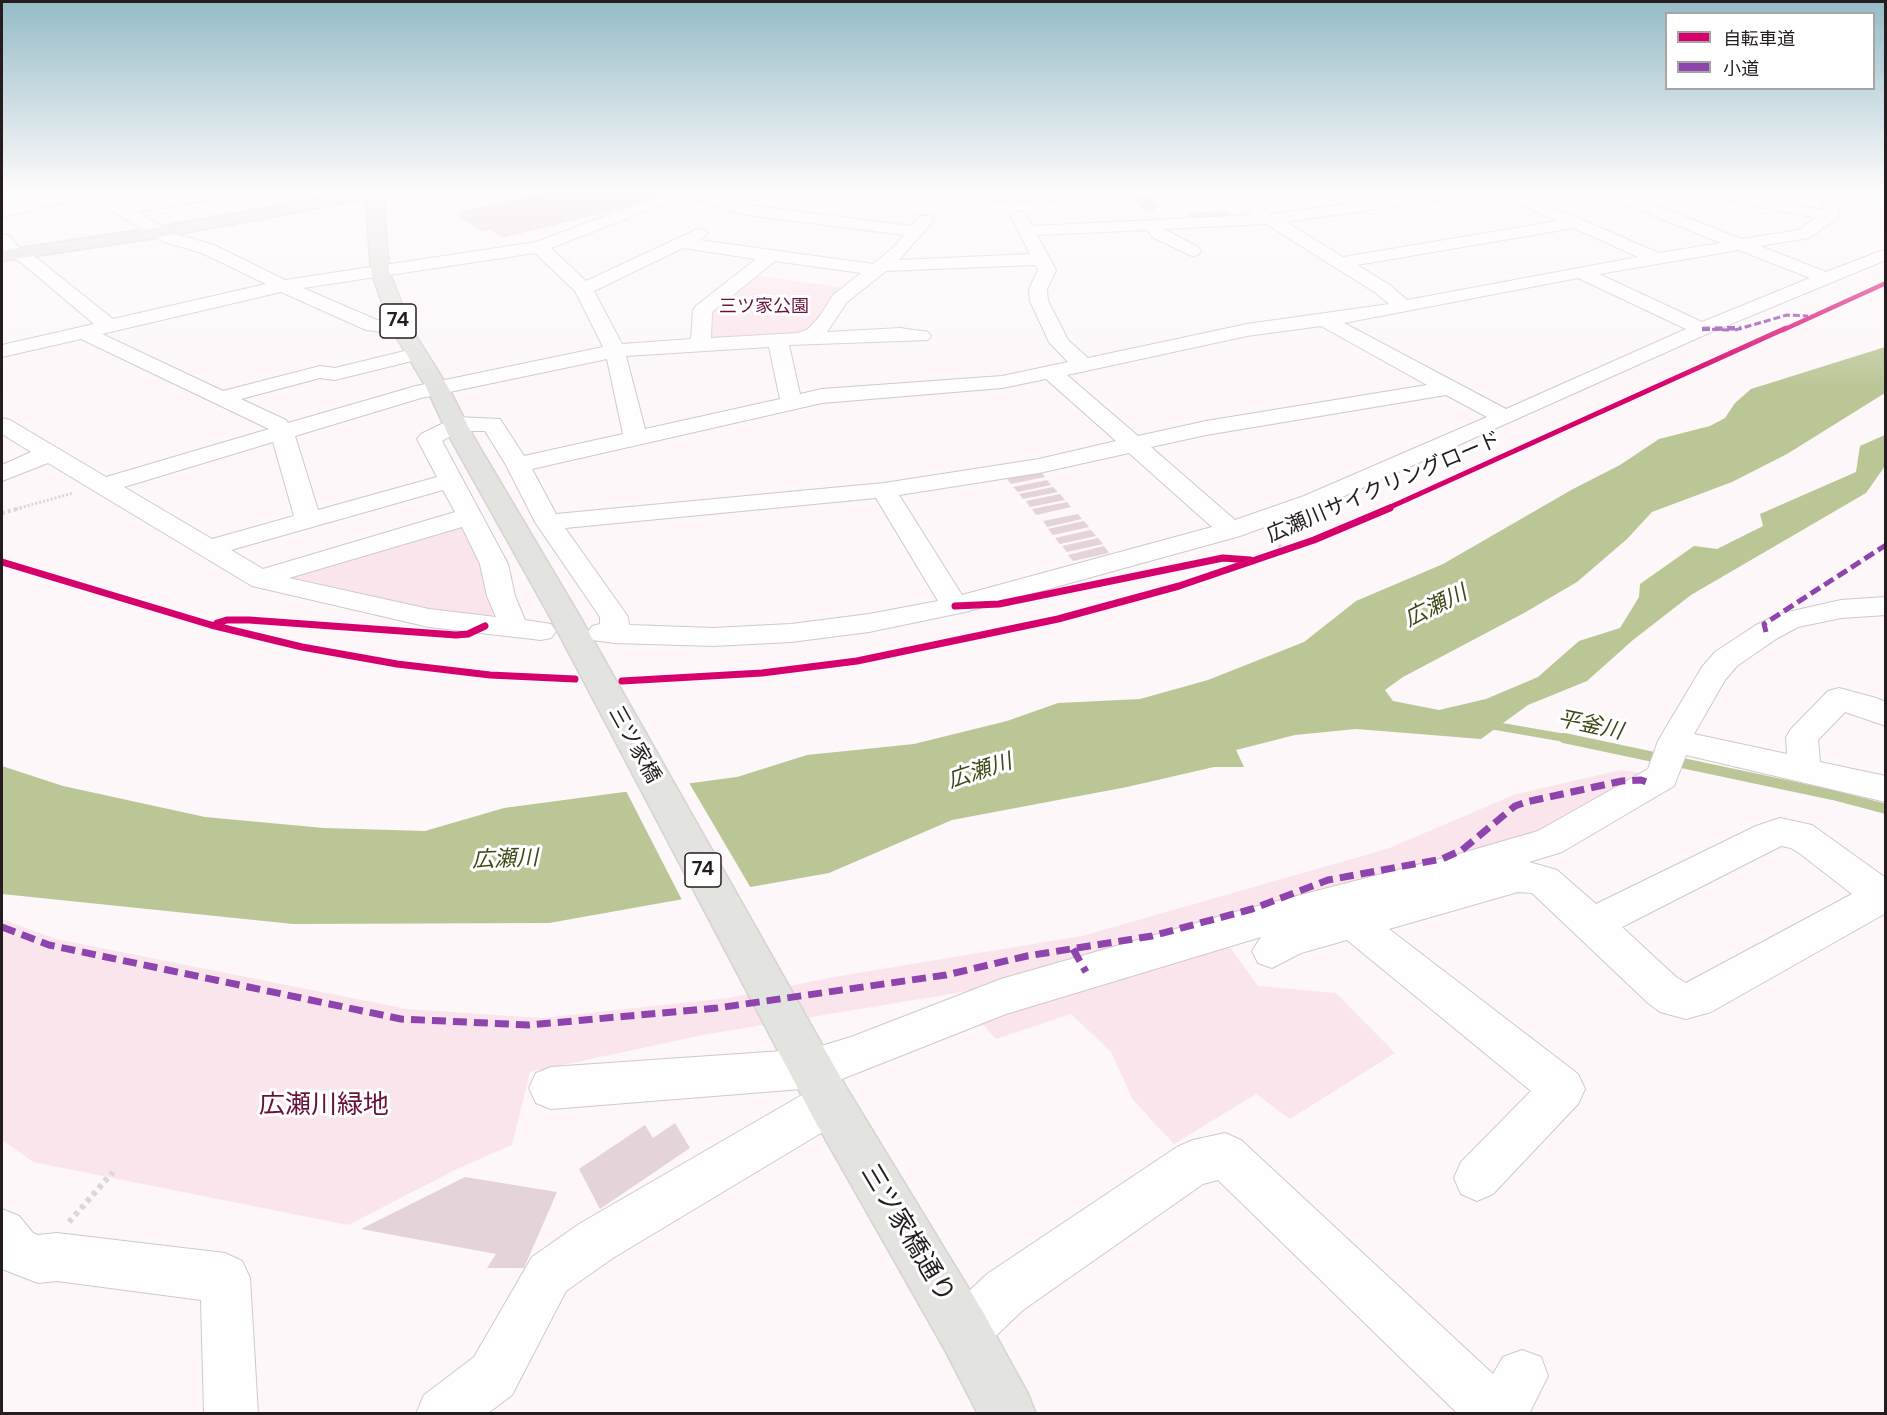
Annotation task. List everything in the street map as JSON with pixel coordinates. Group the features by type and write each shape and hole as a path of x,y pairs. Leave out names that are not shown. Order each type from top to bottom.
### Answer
{"main road":[{"name":"74","path":"380,256 380,271 401,328 437,387 458,430"},
{"name":"三ツ家橋","path":"458,430 602,686 815,1076"},
{"name":"三ツ家橋通り","path":"815,1076 964,1331 1008,1413"}],"street":[{"path":"222,256 373,326 401,328"},
{"path":"2,351 283,286 483,256"},
{"path":"548,256 583,288 615,351 636,439"},
{"path":"583,288 602,282 655,256"},
{"path":"700,345 703,310 770,256"},
{"path":"788,256 879,268 1044,265"},
{"path":"801,339 815,333 828,319 840,299 894,256"},
{"path":"1040,256 1044,265 1038,289 1039,301 1059,342 1082,363"},
{"path":"1329,256 1383,289 1401,305"},
{"path":"1340,263 1381,256"},
{"path":"1651,256 1658,259"},
{"path":"518,465 740,417 793,402 861,393 992,383 1247,330 1381,311 1401,305 1673,256"},
{"path":"1767,256 1825,278"},
{"path":"512,628 510,616 501,596 494,564 429,439 458,430 492,424 518,465 548,522 614,617 609,633 713,637 791,633 869,623 955,606 1231,530 1312,501 1505,418 1702,328 1881,256"},
{"path":"12,258 28,260 109,326"},
{"path":"1580,272 1702,328"},
{"path":"183,329 186,308"},
{"path":"1322,319 1505,418"},
{"path":"83,332 278,425 308,519"},
{"path":"104,485 437,387 615,351 900,334 921,336"},
{"path":"778,340 789,394 793,402"},
{"path":"220,398 320,372 335,374 417,354"},
{"path":"1050,371 1231,530"},
{"path":"548,522 884,490 1039,466 1217,426 1446,388"},
{"path":"2,425 262,580 429,618 541,631"},
{"path":"2,474 50,453"},
{"path":"210,548 449,481"},
{"path":"884,490 955,606"},
{"path":"262,580 282,571 470,516"},
{"path":"443,1413 493,1376 549,1274 815,1076 851,1057 1001,997 1234,927 1460,869 1549,842 1669,757 1713,674 1726,659 1766,632 1789,620 1841,609 1886,606"},
{"path":"1804,769 1802,737 1839,699 1865,705 1886,715"},
{"path":"1669,757 1804,769 1886,789"},
{"path":"1272,951 1290,940 1518,877 1529,877 1544,882 1662,990 1674,999 1686,1001 1697,999 1884,895 1812,843 1799,836 1779,832 1592,924"},
{"path":"1353,923 1563,1089 1477,1178"},
{"path":"551,1088 815,1076"},
{"path":"964,1331 1005,1292 1193,1163 1225,1156 1506,1401"},
{"path":"20,1246 57,1257 225,1278 231,1413"}],"path":[{"path":"2,513 79,491"},
{"path":"20,1246 113,1172"}],"green space":[{"name":"三ツ家公園","path":"754,275 847,288 806,333 708,338 711,311"},
{"path":"462,525 485,571 495,614 486,617 425,608 291,577 290,574"},
{"name":"広瀬川緑地","path":"1621,770 1651,774 1551,832 999,986 703,1035 530,1072 512,1145 457,1169 348,1225 33,1162 2,1140 2,919 56,939 407,1009 542,1018 728,998 834,977 1082,936 1387,849 1516,794"},
{"path":"1222,936 1258,986 1336,993 1395,1053 1290,1119 1256,1094 1174,1144 1133,1100 1111,1052 1071,1014 996,1039 976,1017"}],"water":[{"name":"広瀬川","path":"1885,347 1885,393 1787,454 1732,482 1652,512 1627,539 1577,582 1524,613 1403,677 1385,690 1393,701 1439,710 1486,699 1538,677 1579,641 1620,628 1639,597 1640,584 1694,546 1717,549 1763,526 1760,514 1856,472 1860,446 1885,435 1885,466 1866,493 1691,595 1633,640 1587,681 1528,705 1481,739 1356,729 1295,735 1236,750 1244,767 1214,767 1127,787 952,820 829,873 549,923 293,924 2,894 2,766 63,786 205,817 324,828 425,831 504,808 737,777 807,755 914,744 1007,721 1058,703 1140,699 1208,680 1304,642 1356,601 1443,564 1573,489 1620,465 1659,439 1710,426 1725,418 1735,403 1751,389"}],"pier":[{"path":"688,781 752,890 683,902 625,789"}],"building":[{"path":"1041,472 1045,477 1011,484 1007,479"},
{"path":"1047,480 1051,485 1018,492 1013,487"},
{"path":"1053,487 1058,492 1023,499 1019,494"},
{"path":"1060,494 1065,500 1030,507 1026,501"},
{"path":"1067,502 1071,507 1036,515 1032,509"},
{"path":"1078,514 1082,519 1047,527 1043,521"},
{"path":"1084,521 1089,527 1053,535 1048,529"},
{"path":"1091,530 1096,536 1060,544 1055,538"},
{"path":"1098,538 1103,544 1067,552 1062,546"},
{"path":"1104,546 1109,553 1073,561 1068,555"},
{"path":"675,1123 690,1148 600,1209 579,1169 645,1125 653,1138"},
{"path":"465,1177 557,1192 524,1268 487,1268 496,1254 361,1229"}],"waterway":[{"name":"平釜川","path":"1490,725 1571,739"},
{"name":"平釜川","path":"1564,738 1833,795 1886,809"}],"marked path":[{"path":"1702,329 1735,330 1787,315 1808,316"},
{"path":"1766,632 1764,624 1886,545"},
{"path":"2,927 49,945 401,1019 529,1025 717,1008 946,975 1027,956 1152,936 1252,909 1328,880 1442,859 1462,850 1515,806 1526,802 1622,781 1641,780 1652,784"},
{"path":"1073,949 1086,972"}],"cycle path":[{"name":"広瀬川サイクリングロード","path":"622,681 762,673 857,661 1058,619 1179,586 1314,540 1440,486 1886,283"},
{"path":"955,606 999,604 1223,558 1250,560"},
{"path":"2,562 211,625 302,647 397,664 490,675 575,679"},
{"path":"217,623 227,620 249,620 456,635 468,634 485,626"}]}
